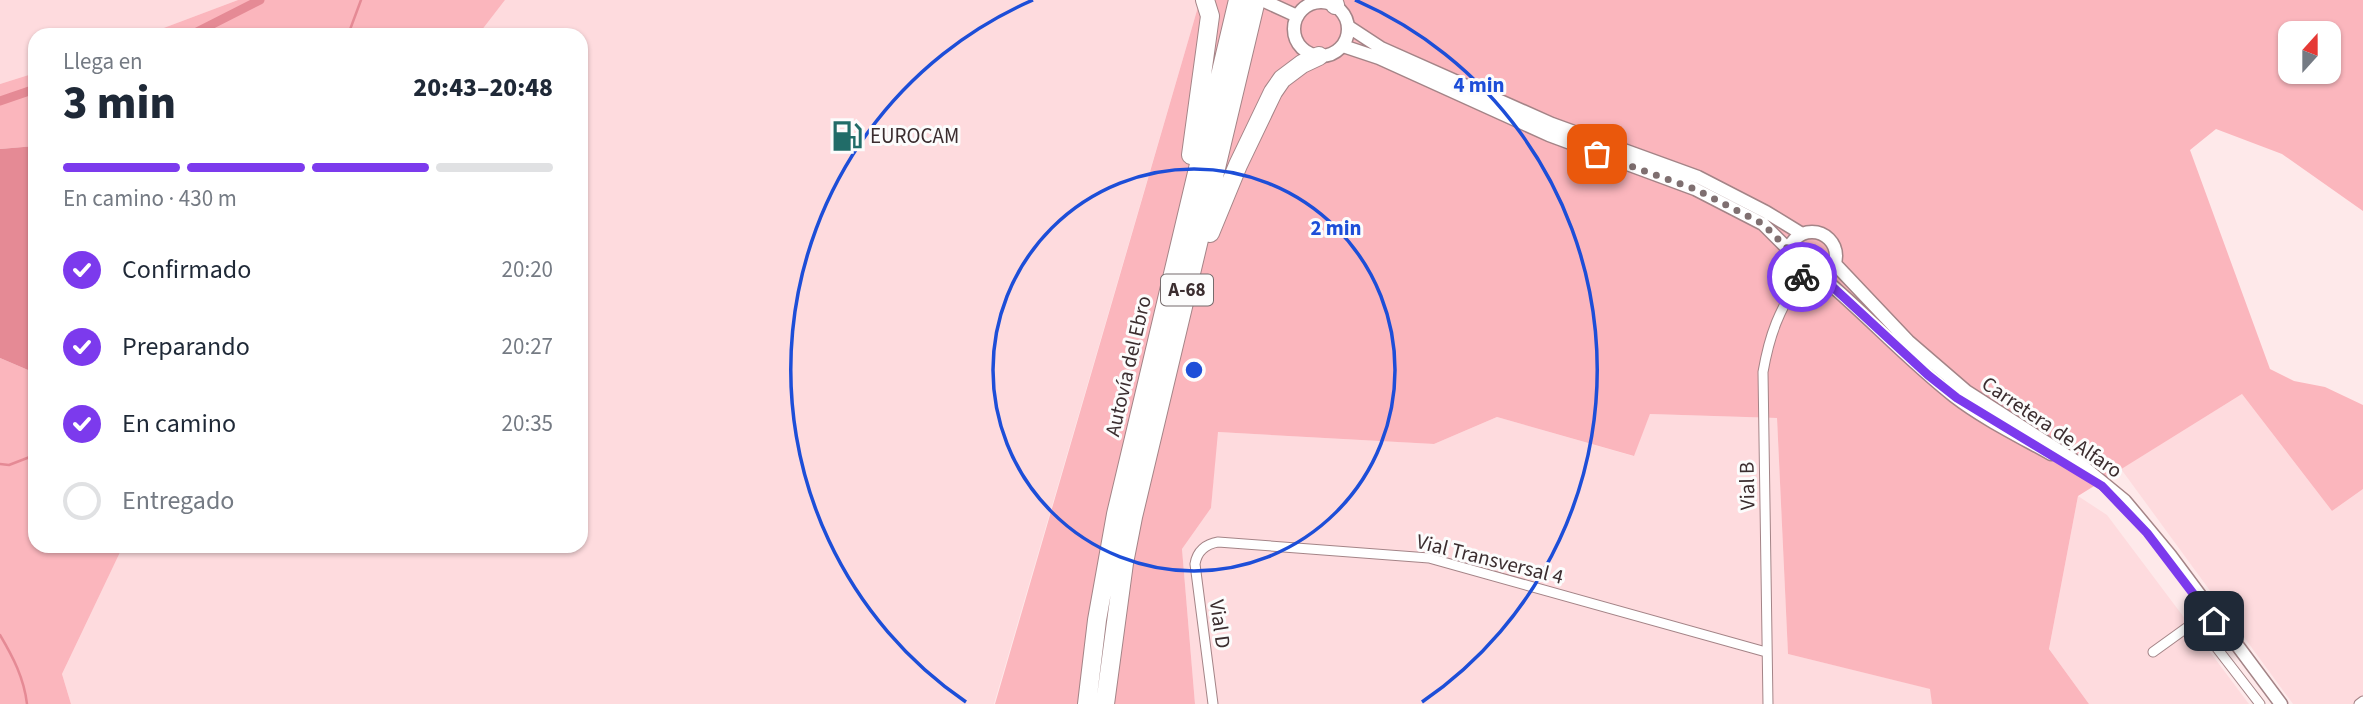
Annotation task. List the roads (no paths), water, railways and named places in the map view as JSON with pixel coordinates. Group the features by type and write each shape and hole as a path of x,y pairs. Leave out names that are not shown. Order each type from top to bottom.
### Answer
{"highway":[{"path":"1162,319 1173,243 1196,126 1210,16 1205,0"},
{"name":"Autovía del Ebro","path":"1087,704 1097,620 1116,514 1162,319 1246,7"},
{"name":"Autovía del Ebro","path":"1105,704 1130,529 1181,315 1246,7"},
{"path":"1181,315 1193,292 1222,202 1273,92 1282,79 1302,64 1319,56"}],"main road":[{"path":"1262,0 1297,16"},
{"path":"1312,2 1334,2 1349,20 1343,46 1329,55 1319,56 1304,50 1295,36 1297,16 1312,2"},
{"path":"1349,27 1381,48 1552,124 1698,177 1802,234 1816,233 1829,239 1836,250 1835,264 1823,278 1811,280 1800,277 1790,265 1789,250 1802,234"},
{"path":"1343,46 1379,58 1549,135 1695,189 1763,224 1789,250"},
{"name":"Carretera de Alfaro","path":"1835,264 1908,341 1966,391 2080,464 2125,501 2170,555 2279,704"},
{"name":"Carretera de Alfaro","path":"1823,278 1928,375 1957,398 2085,474 2121,504 2167,558 2279,704"}],"street":[{"name":"Vial B","path":"1768,704 1763,372 1768,339 1781,308 1800,277"},
{"name":"Vial Transversal 4","path":"1202,550 1218,542 1429,558 1766,652"},
{"name":"Vial D","path":"1202,550 1196,559 1195,569 1213,704"},
{"path":"2153,652 2196,621 2260,704"},
{"path":"2359,704 2363,701"}],"waterway":[{"path":"205,28 260,0"},
{"path":"351,28 361,0"},
{"path":"0,101 28,91"},
{"path":"0,464 9,465 28,458"},
{"path":"0,635 17,668 27,704"}],"place":[{"name":"EUROCAM","path":"847,136"}]}
